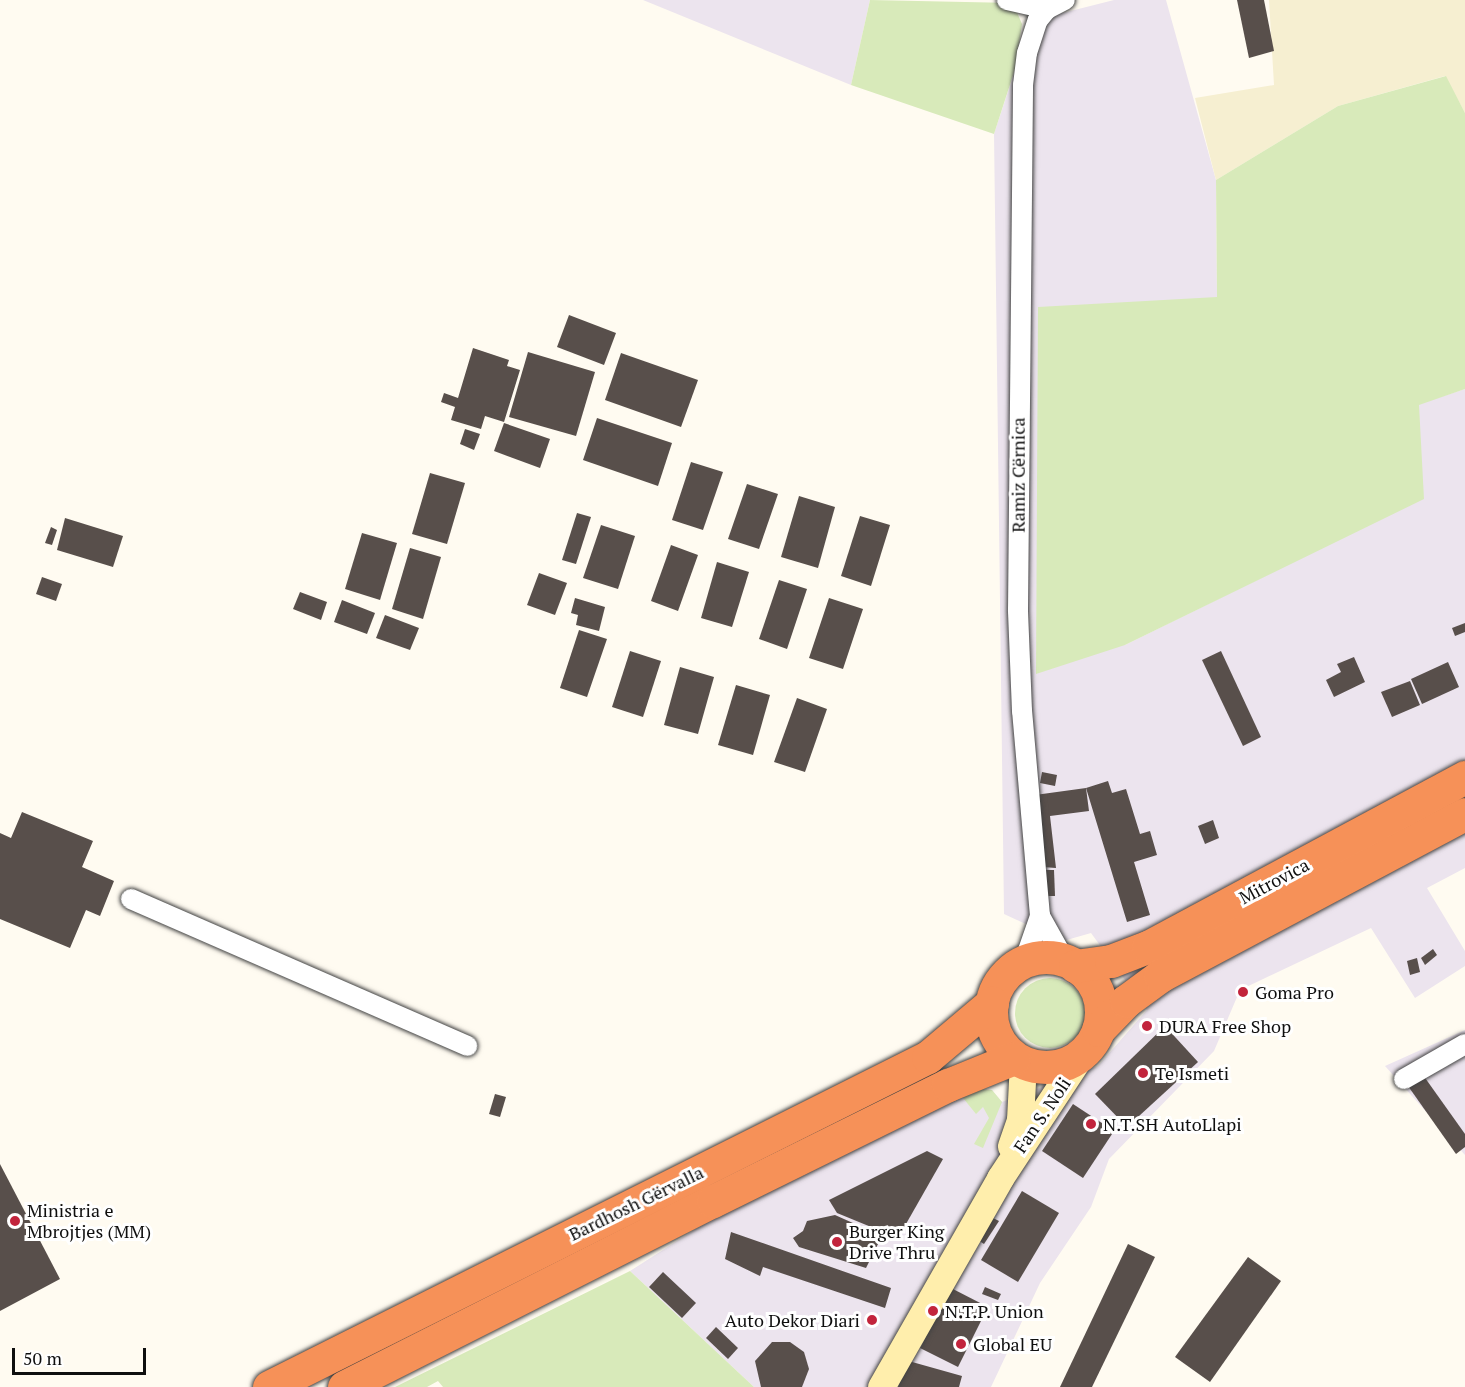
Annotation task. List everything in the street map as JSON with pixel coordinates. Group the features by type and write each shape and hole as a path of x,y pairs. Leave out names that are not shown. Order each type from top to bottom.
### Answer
{"highway":[{"name":"Mitrovica","path":"1070,963 1111,961 1149,947 1465,777"},
{"name":"Mitrovica","path":"1091,1041 1126,1001 1161,976 1465,814"},
{"path":"1037,958 1070,963 1098,994 1091,1041 1054,1066 1018,1060 995,1033 992,1003 998,986 1024,962 1037,958"},
{"name":"Bardhosh Gërvalla","path":"269,1387 928,1057 992,1003"},
{"name":"Bardhosh Gërvalla","path":"344,1387 713,1200 948,1085 1018,1060"}],"main road":[{"name":"Fan S. Noli","path":"1000,1178 1091,1041"},
{"path":"881,1387 1000,1178 1020,1120 1018,1060"}],"street":[{"path":"1007,0 1056,5"},
{"name":"Ramiz Cërnica","path":"1024,962 1040,916 1022,711 1017,500 1023,85 1032,34 1056,5"},
{"path":"131,899 467,1046"},
{"path":"1040,916 1070,963"},
{"path":"1404,1079 1465,1044"}],"shaded area":[{"path":"643,0 870,0 851,85"},
{"path":"1114,0 1166,0 1216,180 1217,297 1125,645 1293,562 1419,404 1465,389 1465,868 1427,888 1465,951 1465,966 1415,998 1371,928 1240,990 1214,1051 1109,1159 1091,1207 1040,1283 991,1387 754,1387 630,1271 738,1202 968,1088 992,1090 1002,1102 1098,1066 1147,1010 1091,933 1063,941 1004,914 994,134 1031,21"},
{"path":"1269,0 1465,0 1465,113 1445,76 1338,106 1216,180 1195,98 1274,85"},
{"path":"1465,1030 1465,1155 1385,1066"}],"green space":[{"path":"870,0 1013,3 1022,24 1015,69 994,134 851,85"},
{"path":"1446,76 1465,113 1465,389 1419,405 1424,499 1125,645 1036,674 1038,307 1217,297 1216,180 1338,106"},
{"path":"1050,978 1063,981 1075,988 1082,1000 1085,1013 1082,1026 1075,1038 1063,1045 1050,1048 1037,1045 1025,1038 1018,1026 1015,1013 1018,1000 1025,988 1037,981"},
{"path":"968,1088 992,1090 1002,1102 983,1148 974,1144 989,1118 983,1107 976,1114 959,1093"},
{"path":"630,1271 754,1387 443,1387 438,1381 427,1387 395,1387"}],"building":[{"path":"1237,0 1264,0 1274,51 1249,58"},
{"path":"569,315 616,333 604,365 557,347"},
{"path":"473,348 509,360 507,366 520,370 504,422 485,416 481,429 451,420 455,407 441,402 444,393 458,398"},
{"path":"528,352 595,372 576,436 509,417"},
{"path":"621,353 698,380 681,427 605,400"},
{"path":"597,418 672,443 658,486 583,460"},
{"path":"504,423 550,439 540,468 494,451"},
{"path":"465,429 480,434 474,450 460,444"},
{"path":"691,462 723,472 703,530 672,520"},
{"path":"430,473 465,483 447,544 412,534"},
{"path":"747,484 778,494 759,549 728,539"},
{"path":"799,496 835,507 818,568 781,557"},
{"path":"577,513 591,517 576,564 562,560"},
{"path":"860,516 890,525 871,586 841,576"},
{"path":"65,518 123,536 113,567 57,550"},
{"path":"601,525 635,536 618,589 583,578"},
{"path":"51,527 57,530 52,545 45,543"},
{"path":"362,533 397,543 380,600 345,589"},
{"path":"671,545 698,555 678,611 651,601"},
{"path":"410,548 441,557 423,619 392,609"},
{"path":"717,562 749,572 732,627 701,618"},
{"path":"539,573 567,583 555,615 527,605"},
{"path":"42,577 62,584 56,601 36,594"},
{"path":"779,580 807,589 787,649 759,639"},
{"path":"300,592 327,602 321,620 293,609"},
{"path":"575,598 605,607 599,631 576,625 578,615 571,613"},
{"path":"829,598 863,609 843,669 809,658"},
{"path":"342,600 375,613 367,634 334,622"},
{"path":"385,615 419,628 410,650 376,638"},
{"path":"1465,623 1465,632 1455,636 1452,628"},
{"path":"579,630 607,639 587,697 560,688"},
{"path":"630,651 661,661 643,717 612,707"},
{"path":"1221,651 1261,737 1243,746 1202,660"},
{"path":"1354,657 1365,682 1334,697 1326,680 1341,672 1337,664"},
{"path":"1448,662 1459,687 1422,704 1411,679"},
{"path":"680,667 714,677 698,734 664,725"},
{"path":"1410,681 1420,705 1392,717 1381,692"},
{"path":"736,685 770,695 753,755 718,745"},
{"path":"797,698 827,709 805,772 774,762"},
{"path":"1042,772 1057,775 1055,786 1040,783"},
{"path":"1108,781 1112,793 1126,789 1140,834 1150,831 1157,855 1134,862 1150,915 1127,922 1086,788"},
{"path":"1086,788 1089,811 1050,816 1056,868 1042,867 1035,795"},
{"path":"22,812 93,841 82,867 114,881 100,916 86,910 70,948 0,919 0,833 11,838"},
{"path":"1213,820 1219,838 1205,844 1198,826"},
{"path":"1044,870 1054,870 1055,896 1045,896"},
{"path":"1433,949 1437,955 1425,965 1421,958"},
{"path":"1417,958 1420,972 1410,975 1407,961"},
{"path":"1165,1026 1198,1062 1127,1127 1095,1094"},
{"path":"1423,1075 1465,1134 1465,1147 1456,1154 1408,1086"},
{"path":"495,1094 506,1097 500,1117 489,1114"},
{"path":"1073,1104 1114,1131 1083,1178 1042,1151"},
{"path":"927,1151 943,1159 898,1238 837,1213 829,1200"},
{"name":"Ministria e Mbrojtjes (MM)","path":"0,1164 60,1279 0,1311"},
{"path":"1022,1191 1059,1213 1018,1282 981,1260"},
{"name":"Burger King Drive Thru","path":"835,1215 882,1236 866,1268 799,1247 793,1238 803,1231 807,1221"},
{"path":"989,1216 999,1221 984,1244 975,1238"},
{"path":"731,1232 891,1288 885,1308 763,1267 760,1276 725,1259"},
{"path":"1128,1244 1155,1257 1092,1387 1060,1387"},
{"path":"1248,1257 1281,1281 1210,1382 1175,1357"},
{"path":"663,1272 696,1303 682,1318 649,1287"},
{"path":"985,1287 1001,1294 998,1300 982,1294"},
{"path":"951,1288 988,1307 958,1367 920,1348"},
{"path":"716,1327 738,1348 728,1359 706,1338"},
{"path":"772,1342 790,1342 804,1352 809,1369 802,1387 761,1387 755,1361"},
{"path":"905,1360 962,1376 959,1387 898,1387"}],"place":[{"name":"Goma Pro","path":"1243,992"},
{"name":"DURA Free Shop","path":"1147,1026"},
{"name":"Te Ismeti","path":"1143,1073"},
{"name":"N.T.SH AutoLlapi","path":"1091,1124"},
{"name":"Ministria e Mbrojtjes (MM)","path":"15,1221"},
{"name":"Burger King Drive Thru","path":"837,1242"},
{"name":"N.T.P. Union","path":"933,1311"},
{"name":"Auto Dekor Diari","path":"872,1320"},
{"name":"Global EU","path":"961,1344"}]}
